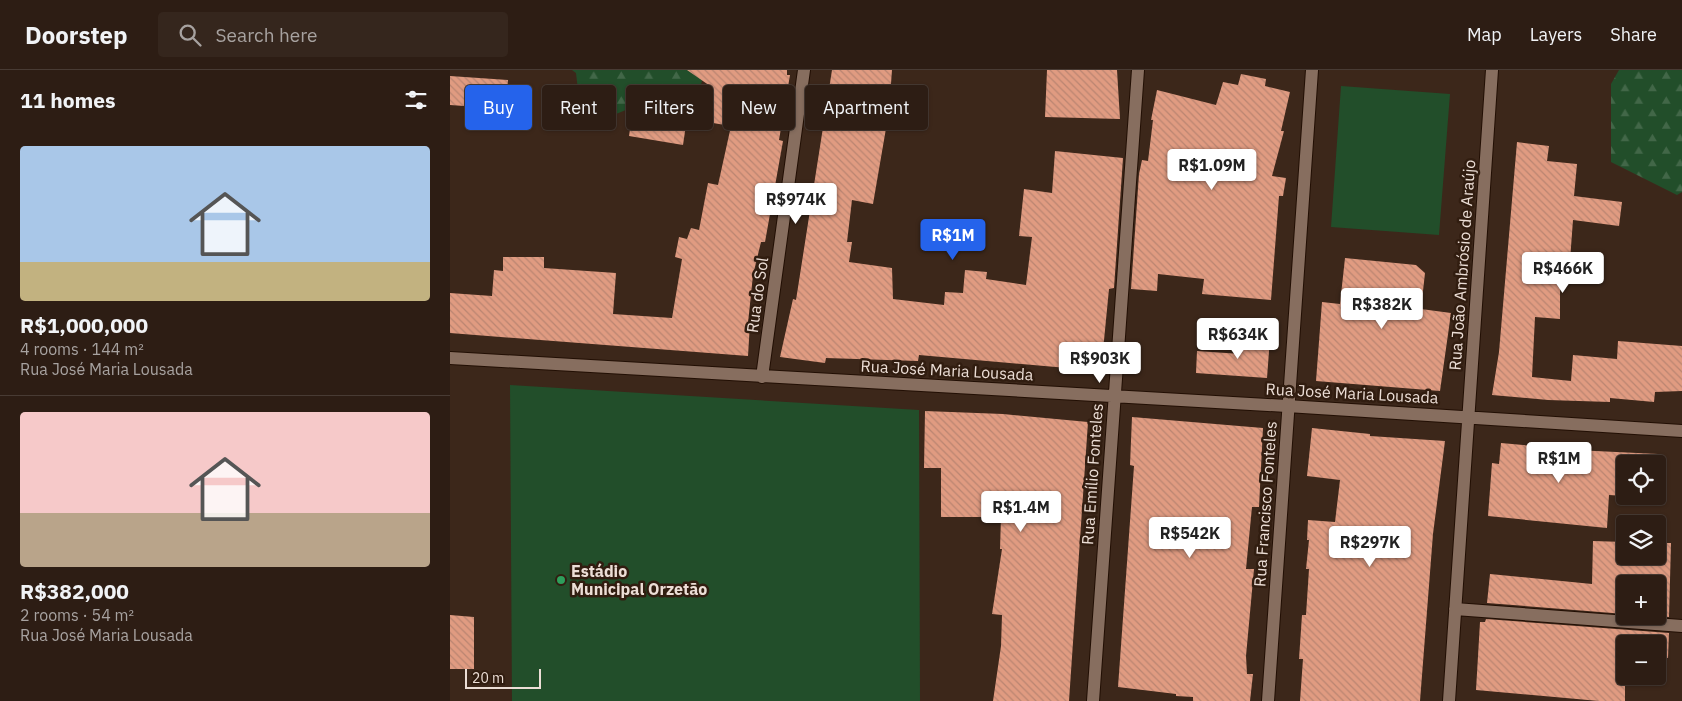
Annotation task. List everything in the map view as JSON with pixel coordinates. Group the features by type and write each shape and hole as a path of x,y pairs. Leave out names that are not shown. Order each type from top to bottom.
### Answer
{"street":[{"name":"Rua do Sol","path":"762,376 804,70"},
{"name":"Rua Emílio Fonteles","path":"1093,701 1113,396 1138,70"},
{"name":"Rua Francisco Fonteles","path":"1268,701 1287,406 1312,70"},
{"name":"Rua João Ambrósio de Araújo","path":"1450,701 1492,70"},
{"name":"Rua José Maria Lousada","path":"450,358 1287,406 1682,431"},
{"path":"1455,610 1682,626"}],"green space":[{"path":"572,70 705,70 701,85 626,85 626,110 616,114 616,85 577,85 576,73"},
{"path":"1619,70 1682,70 1682,192 1677,195 1611,162 1611,84"},
{"path":"1341,86 1450,94 1439,235 1331,227"},
{"path":"510,385 919,410 920,701 512,701"}],"building":[{"path":"687,70 787,70 787,75 790,75 788,85 723,85 723,125 713,123 713,85 709,85"},
{"path":"832,70 892,70 891,85 830,85"},
{"path":"1047,70 1117,70 1120,119 1045,117"},
{"path":"1241,74 1266,79 1265,86 1290,92 1281,131 1284,131 1272,176 1286,178 1283,196 1279,196 1271,300 1202,294 1204,279 1158,274 1157,291 1131,289 1139,174 1142,160 1148,161 1153,120 1151,120 1157,90 1216,105 1223,82 1238,85"},
{"path":"450,76 508,80 508,85 465,85 465,106 450,105"},
{"path":"630,130 685,130 683,145 629,136"},
{"path":"730,130 781,130 779,140 783,141 765,242 761,242 753,275 748,323 750,323 748,356 450,333 450,293 492,296 494,270 503,271 503,257 544,257 544,268 616,273 613,314 672,318 682,259 675,257 679,237 687,239 691,228 699,230 708,183 718,185"},
{"path":"823,130 886,130 873,204 852,200 847,242 852,242 849,262 892,268 893,299 944,305 945,292 963,293 965,270 987,272 986,279 1026,285 1032,237 1019,236 1024,189 1052,193 1055,151 1123,158 1114,288 1109,289 1101,371 919,355 918,361 826,358 825,363 780,357 793,299 796,300"},
{"path":"1517,142 1549,146 1547,161 1577,164 1574,196 1622,202 1619,226 1573,220 1569,274 1560,274 1560,319 1535,317 1532,377 1571,381 1573,355 1617,359 1618,341 1682,346 1682,391 1655,392 1654,402 1610,398 1610,402 1548,400 1492,395 1499,352"},
{"path":"1345,258 1416,265 1425,273 1421,309 1451,313 1440,391 1316,381 1322,302 1340,304"},
{"path":"1243,336 1270,338 1267,378 1196,373 1197,351 1241,354"},
{"path":"925,411 1003,414 1088,422 1069,701 993,701 1001,646 1002,615 992,614 1002,549 1000,549 1001,517 941,517 941,468 924,468"},
{"path":"1132,417 1263,428 1259,507 1252,507 1246,569 1254,569 1246,656 1247,674 1253,674 1250,701 1193,701 1193,697 1118,687 1134,466 1130,465"},
{"path":"1312,428 1370,434 1370,436 1445,441 1433,534 1420,701 1300,701 1303,659 1299,659 1302,615 1306,615 1309,569 1306,569 1309,540 1307,540 1308,520 1335,522 1340,480 1307,476"},
{"path":"1501,443 1575,450 1658,454 1616,455 1616,495 1609,495 1607,528 1488,516 1492,463 1499,464"},
{"path":"1593,541 1616,542 1616,565 1666,565 1666,543 1671,543 1669,617 1666,617 1666,575 1616,575 1616,613 1487,603 1490,574 1592,584"},
{"path":"450,615 474,617 474,669 450,669"},
{"path":"1486,619 1669,633 1668,658 1666,658 1666,635 1616,635 1616,685 1625,685 1625,701 1599,701 1476,690 1480,622 1485,622"}],"place":[{"name":"Estádio Municipal Orzetão","path":"561,580"}]}
